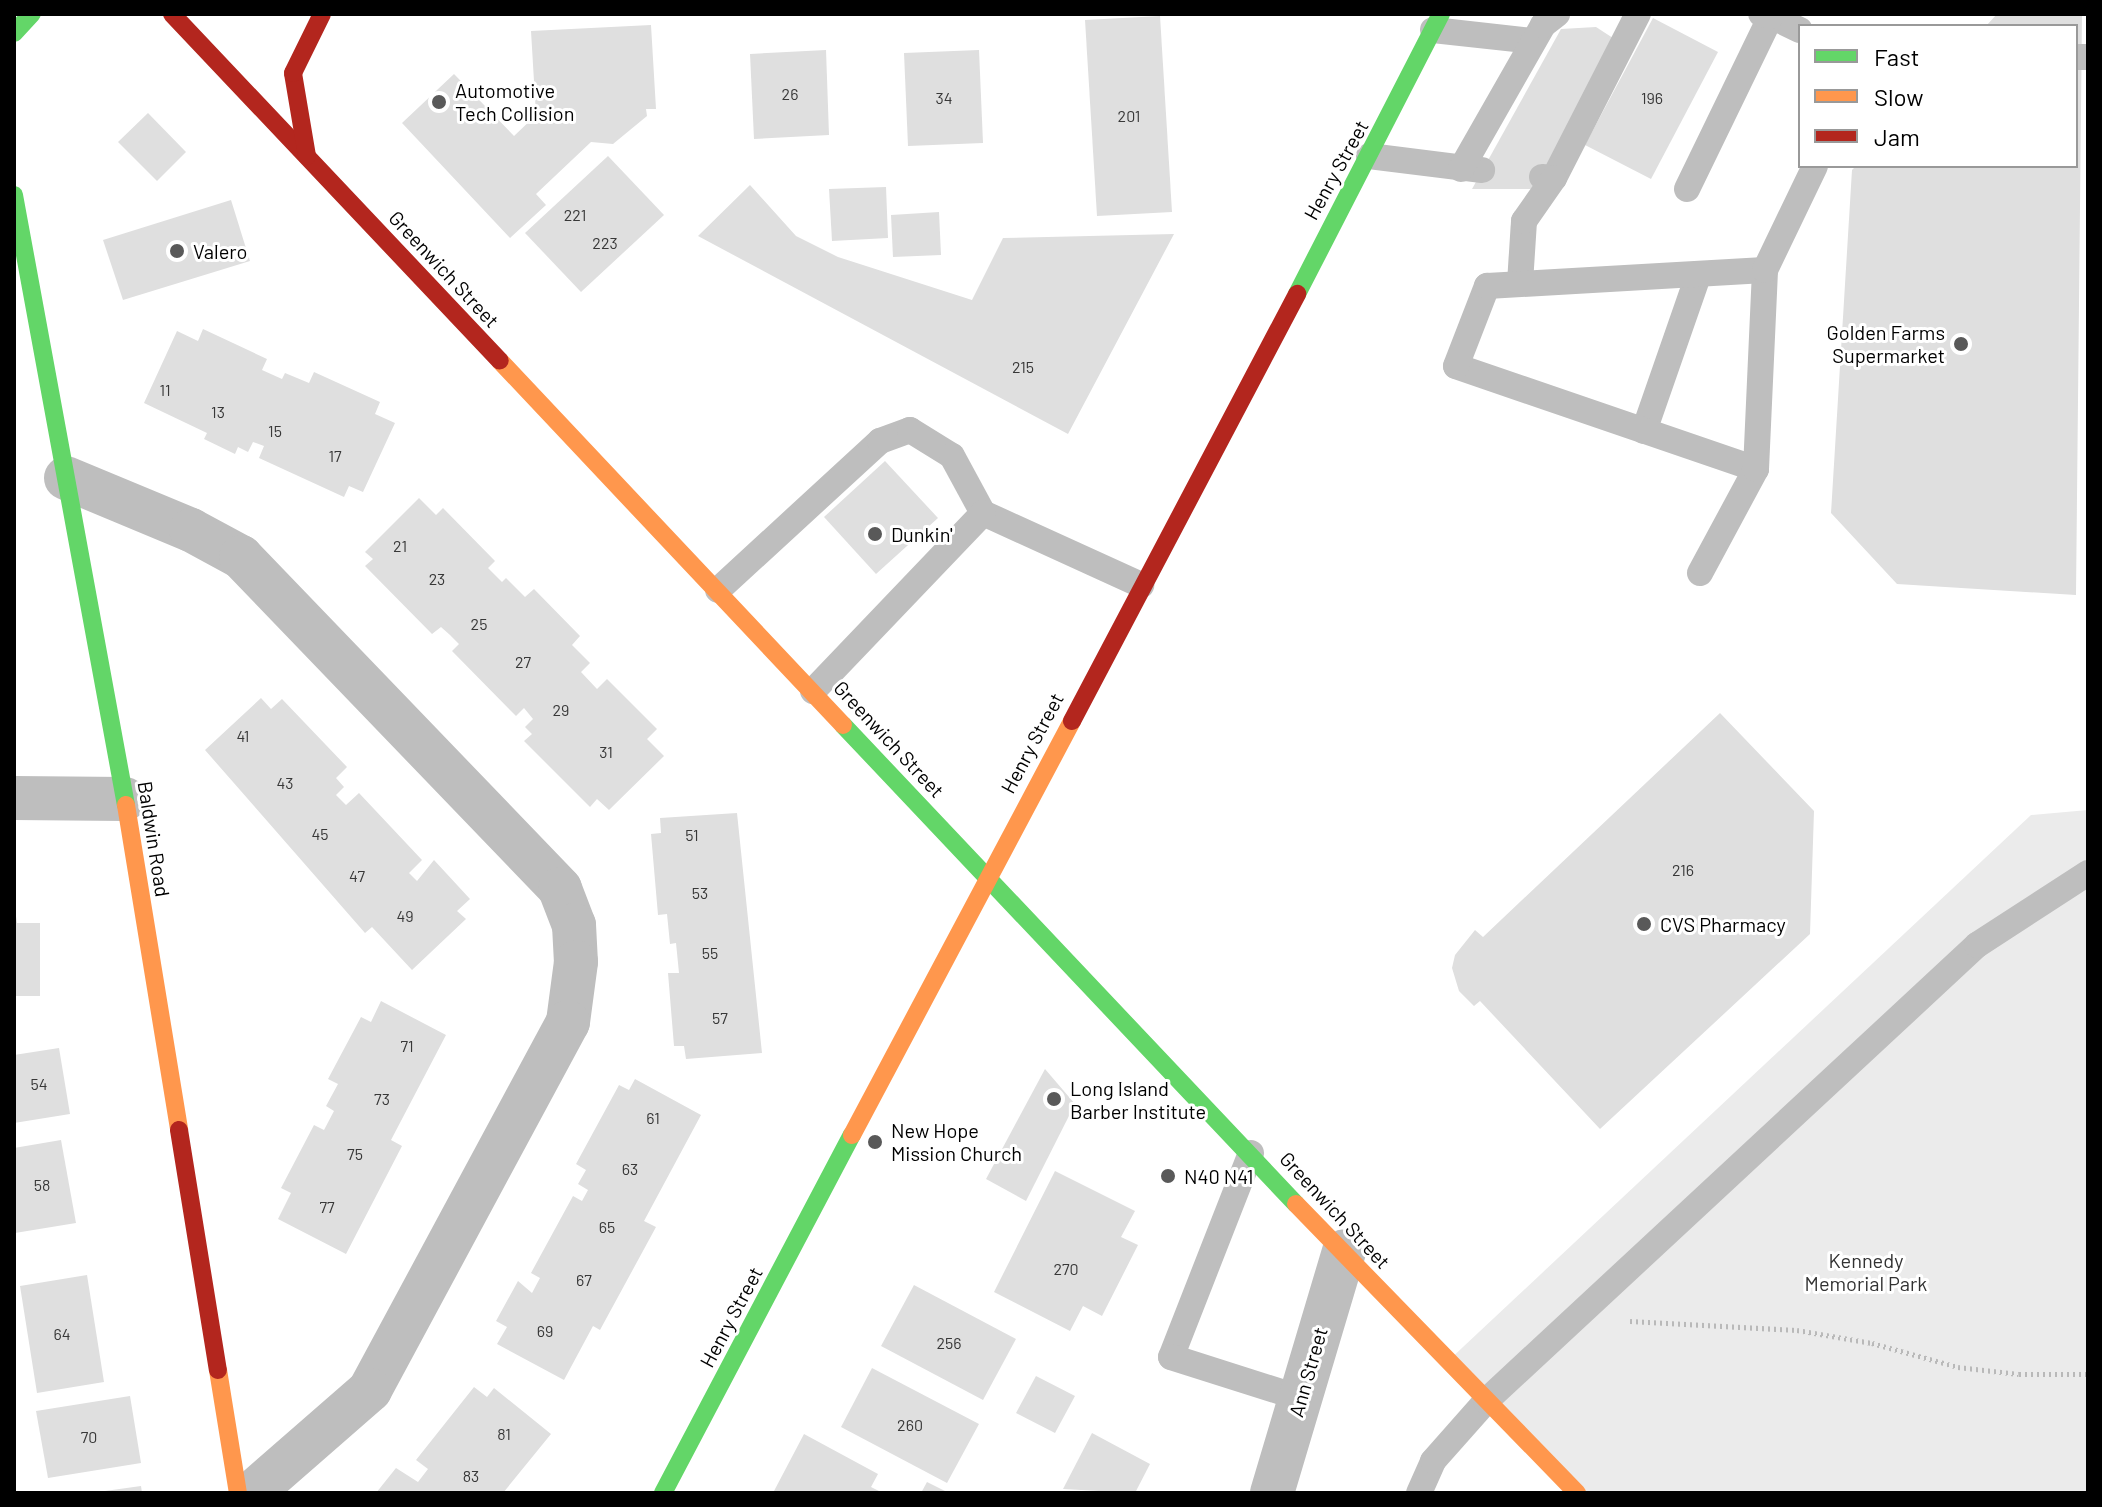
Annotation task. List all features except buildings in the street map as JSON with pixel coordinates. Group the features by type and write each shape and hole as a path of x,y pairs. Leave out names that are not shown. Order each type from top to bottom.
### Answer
{"main road":[{"path":"14,33 32,14"},
{"name":"Greenwich Street","path":"172,14 1486,1401 1577,1493"},
{"path":"308,158 293,73 322,14"},
{"name":"Henry Street","path":"663,1493 1437,22"},
{"name":"Baldwin Road","path":"14,195 125,799 238,1493"}],"street":[{"path":"66,478 191,530 241,557 560,889 574,925 576,962 568,1022 370,1390 252,1493"},
{"path":"14,798 125,799"},
{"name":"Ann Street","path":"1272,1493 1344,1251"}],"lane":[{"path":"1369,156 1472,170 1526,73 1533,41 1557,14"},
{"path":"1520,283 1524,221 1638,14"},
{"path":"1687,189 1766,15 1798,29"},
{"path":"1437,22 1533,41"},
{"path":"1700,573 1756,469 1765,270 1814,168"},
{"path":"1756,469 1456,366 1487,286 1765,270"},
{"path":"1644,431 1698,276"},
{"path":"718,590 880,441 910,430 952,456 983,513 1141,585"},
{"path":"813,691 983,513"},
{"path":"1419,1493 1433,1461 1486,1401 1572,1320 1977,945 2088,873"},
{"path":"1251,1153 1171,1357 1300,1398"}],"path":[{"path":"1572,1320 1797,1330 1872,1343 1958,1367 2019,1374 2088,1374"}],"green space":[{"name":"Kennedy Memorial Park","path":"2088,810 2088,1493 1577,1493 1447,1362 2031,815"}],"traffic: fast":[{"path":"14,33 32,14"},
{"path":"1297,294 1441,14"},
{"path":"14,195 126,805"},
{"path":"843,725 1296,1204"},
{"path":"663,1493 852,1135"}],"traffic: slow":[{"path":"500,361 843,725"},
{"path":"852,1135 1072,721"},
{"path":"126,805 179,1130"},
{"path":"1296,1204 1577,1493"},
{"path":"218,1370 238,1493"}],"traffic: jam":[{"path":"172,14 500,361"},
{"path":"307,156 293,73 322,14"},
{"path":"1072,721 1297,294"},
{"path":"179,1130 218,1370"}],"place":[{"name":"Automotive Tech Collision","path":"439,102"},
{"name":"Valero","path":"177,251"},
{"name":"Golden Farms Supermarket","path":"1961,344"},
{"name":"Dunkin'","path":"875,534"},
{"name":"CVS Pharmacy","path":"1644,924"},
{"name":"Long Island Barber Institute","path":"1054,1099"},
{"name":"New Hope Mission Church","path":"875,1142"},
{"name":"N40 N41","path":"1168,1176"}]}
